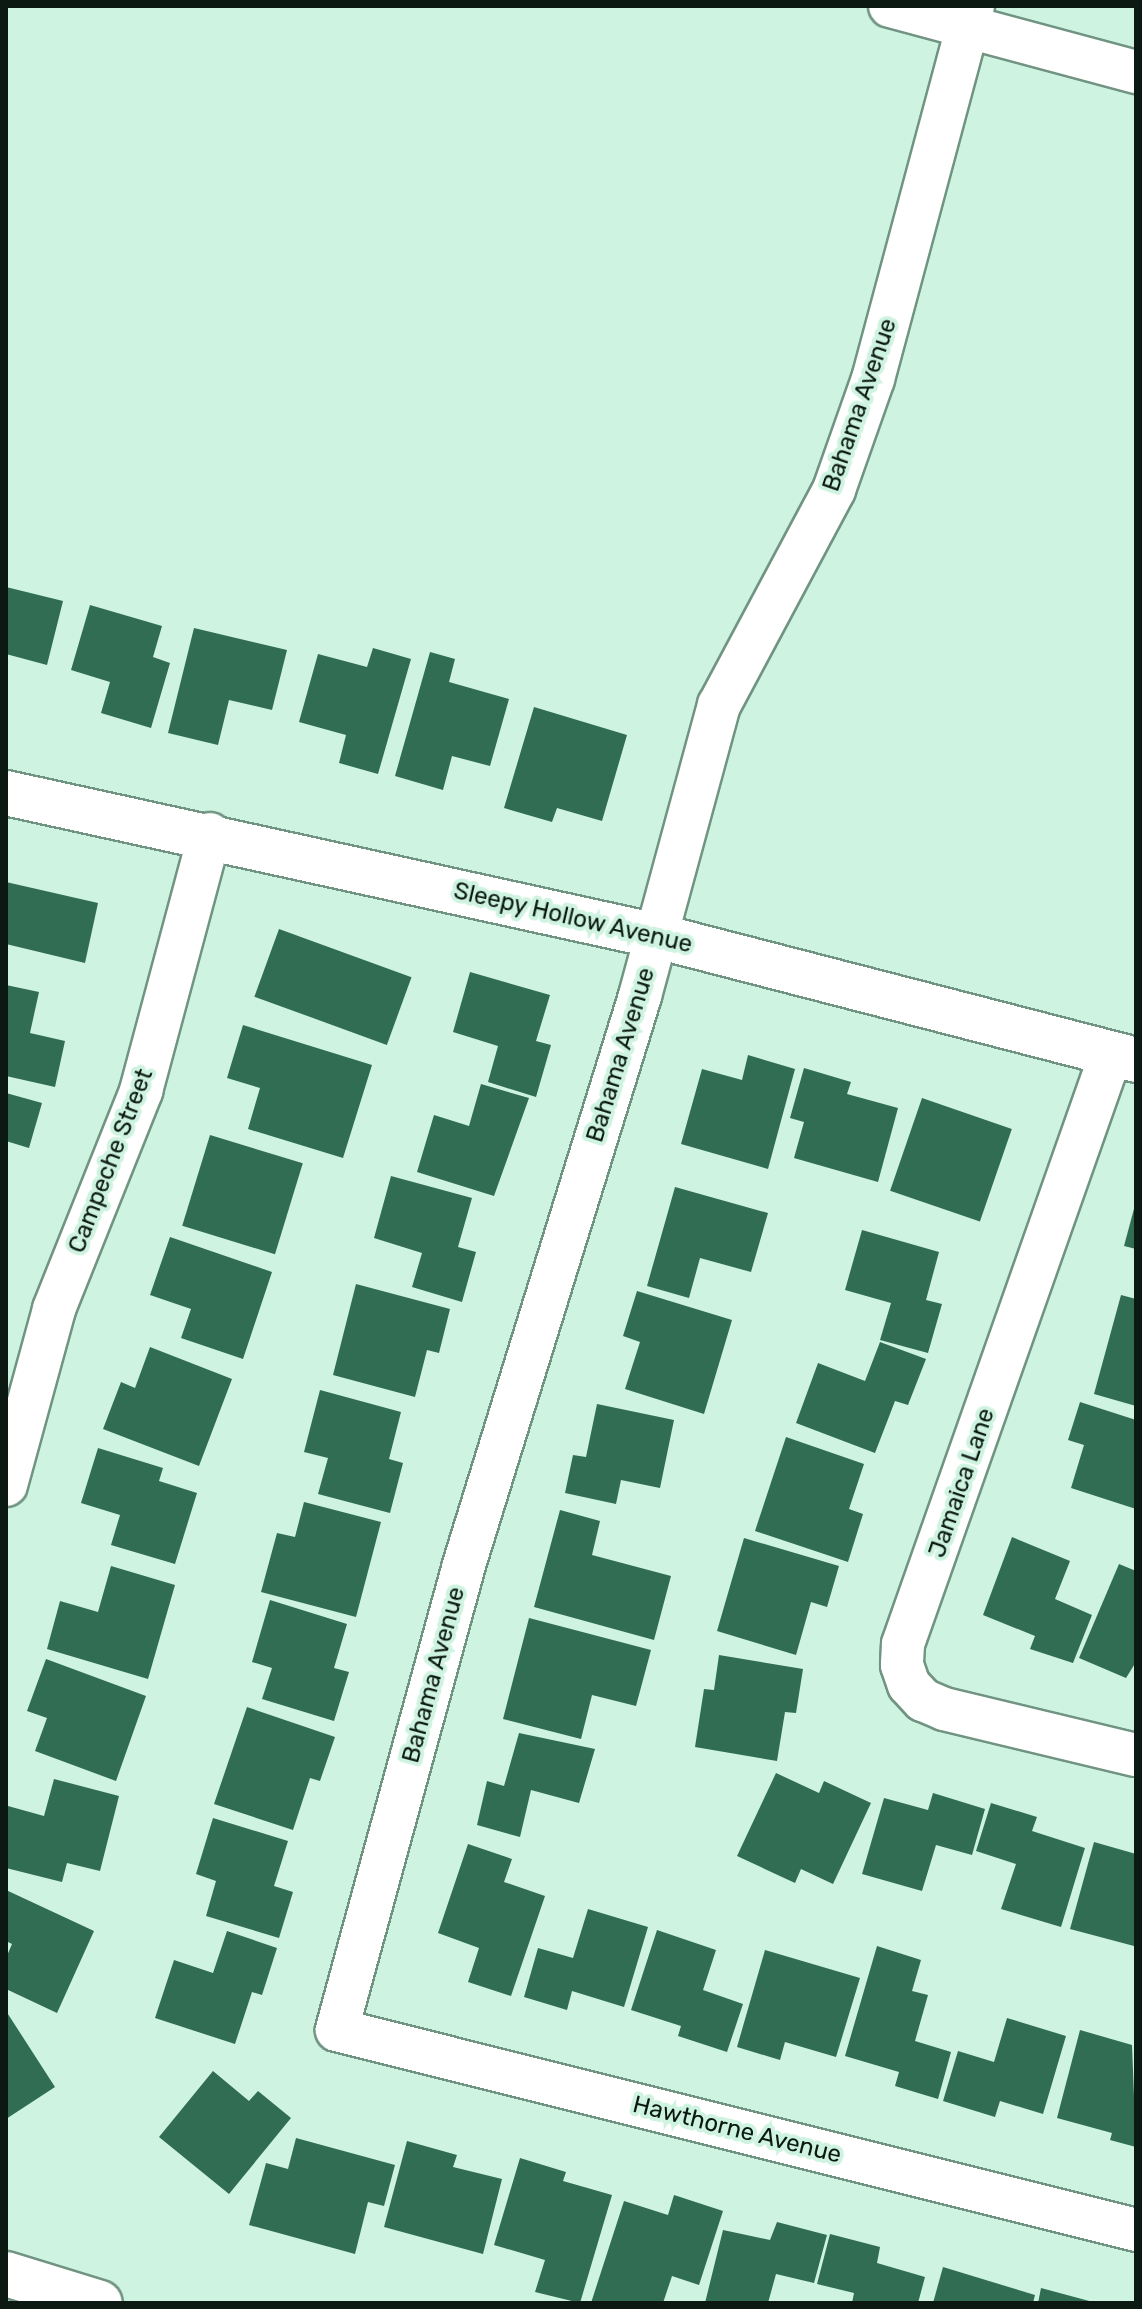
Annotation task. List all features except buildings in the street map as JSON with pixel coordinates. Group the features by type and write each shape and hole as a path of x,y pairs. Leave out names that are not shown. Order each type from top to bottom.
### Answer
{"main road":[{"name":"Sleepy Hollow Avenue","path":"6,793 210,834 657,936 1124,1057"},
{"path":"6,2274 100,2303"}],"street":[{"path":"890,6 970,17 1136,72"},
{"name":"Bahama Avenue","path":"337,2030 464,1565 657,936 719,705 834,490 873,379 970,17"},
{"name":"Campeche Street","path":"6,1485 54,1309 141,1091 210,834"},
{"name":"Jamaica Lane","path":"1124,1057 903,1644 902,1665 909,1685 923,1700 944,1709 1136,1755"},
{"name":"Hawthorne Avenue","path":"337,2030 1136,2230"}]}
